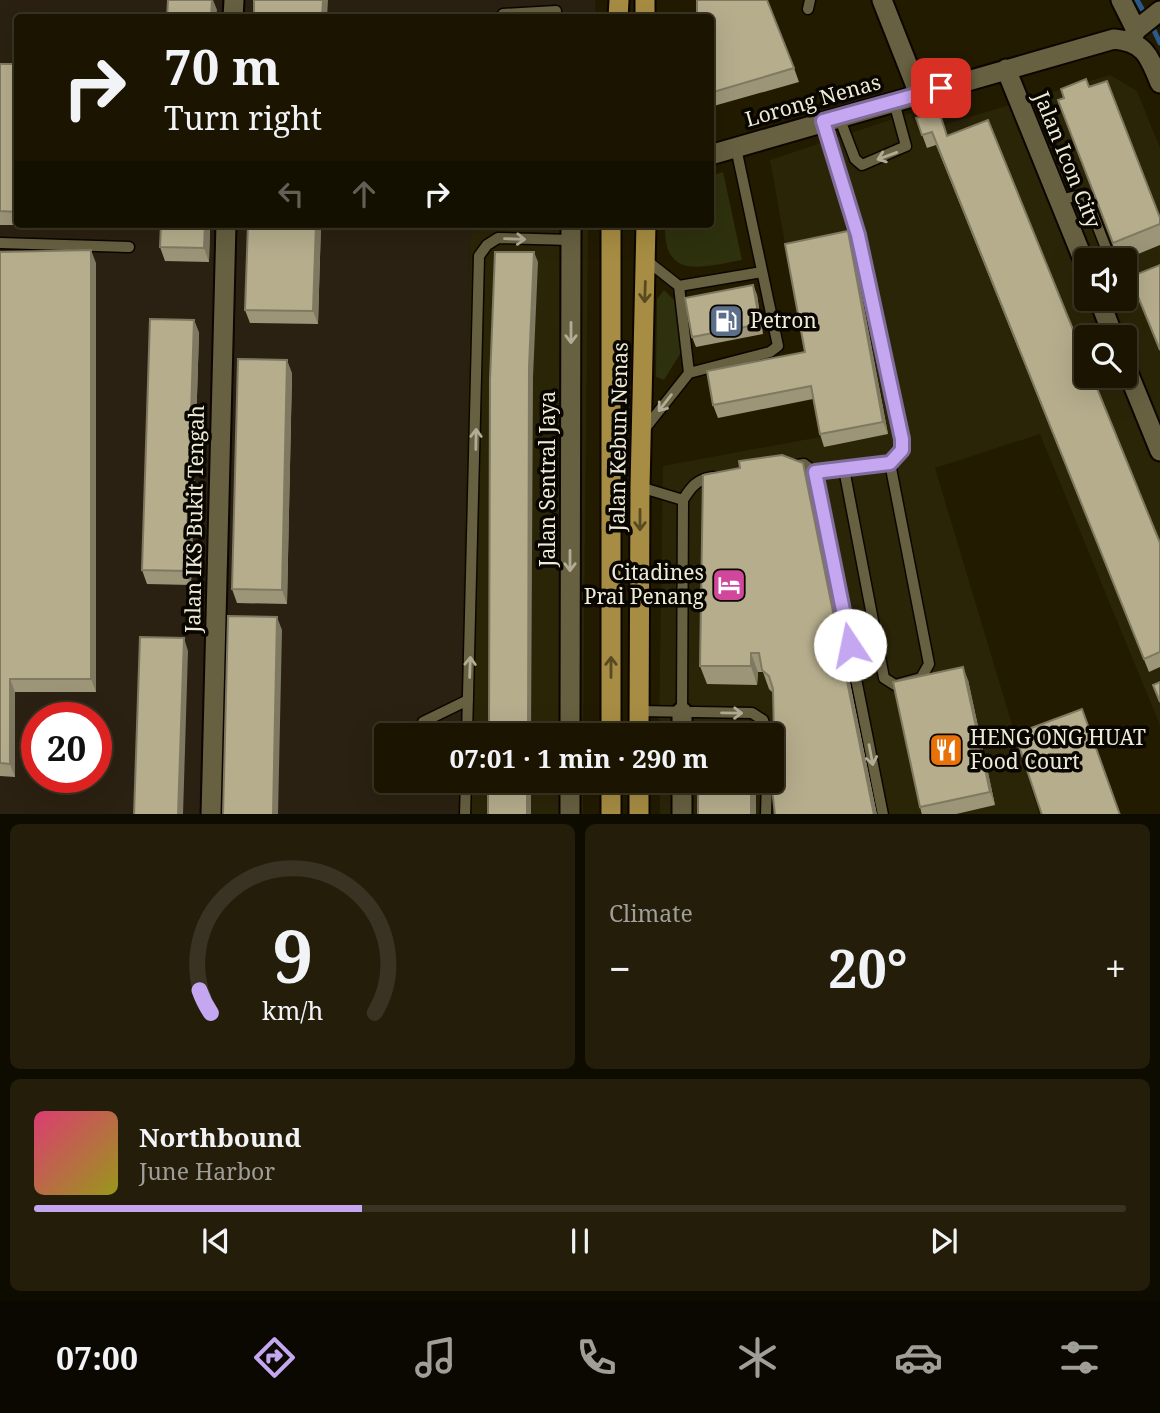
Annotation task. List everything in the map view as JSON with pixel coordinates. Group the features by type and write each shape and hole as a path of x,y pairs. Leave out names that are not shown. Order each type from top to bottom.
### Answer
{"main road":[{"name":"Jalan Kebun Nenas","path":"611,228 611,723"},
{"name":"Jalan Kebun Nenas","path":"639,723 640,487 646,228"},
{"path":"611,793 611,814"},
{"path":"639,793 639,814"}],"street":[{"path":"883,0 919,94"},
{"path":"1121,0 1146,23 1143,49 1160,83"},
{"name":"Lorong Nenas","path":"714,154 1114,39 1146,23"},
{"name":"Jalan Icon City","path":"1006,69 1078,248"},
{"name":"Jalan IKS Bukit Tengah","path":"211,814 226,228"},
{"name":"Jalan Sentral Jaya","path":"570,723 571,232"},
{"path":"1134,388 1160,451"},
{"path":"682,712 682,723"},
{"path":"570,793 570,814"},
{"path":"681,814 682,793"}],"lane":[{"path":"503,14 556,10"},
{"path":"831,119 855,159 862,165 906,146 894,101"},
{"path":"779,468 804,464 815,472 890,463 902,450 902,439 831,119"},
{"path":"641,434 689,373 770,352 778,346 736,148"},
{"path":"1059,200 1083,193 1086,196 1106,248"},
{"path":"467,723 479,256 487,244 498,238 571,232"},
{"path":"0,243 129,247"},
{"path":"646,260 679,286 689,373"},
{"path":"679,286 762,272"},
{"path":"844,469 884,678 895,685 921,678 929,664 890,463"},
{"path":"815,472 883,814"},
{"path":"682,712 682,500 692,486 703,478 728,475"},
{"path":"640,487 682,500"},
{"path":"423,722 468,700"},
{"path":"639,711 752,713 764,723"},
{"path":"465,814 466,793"},
{"path":"766,814 767,793"}],"shaded area":[{"path":"0,0 595,0 596,14 14,14 14,228 478,228 470,236 461,723 374,723 374,793 460,793 459,814 0,814"},
{"path":"1110,75 1137,91 1160,148 1160,725 1040,434 935,468 1039,814 660,814 660,793 784,793 784,723 659,723 663,466 820,437 770,160 911,113 919,132"},
{"path":"478,228 588,228 583,723 461,723 470,236"},
{"path":"460,793 583,793 583,814 459,814"}],"green space":[{"path":"723,172 742,260 700,267 688,266 671,255 666,242 665,228 714,228 714,175"},
{"path":"664,290 676,302 683,349 664,380 656,377 657,299"}],"building":[{"path":"168,0 212,0 211,14 167,14"},
{"path":"254,0 323,0 322,14 254,14"},
{"path":"697,0 767,0 794,68 714,92 714,14 697,14"},
{"path":"0,64 14,64 14,212 0,211"},
{"path":"1086,79 1089,87 1107,81 1160,218 1160,224 1113,243 1058,100 1064,98 1061,89"},
{"path":"939,111 947,136 988,120 1074,332 1074,388 1097,388 1160,543 1160,652 1144,659 932,132 922,135 916,118"},
{"path":"161,228 205,228 204,248 160,247"},
{"path":"248,228 316,228 313,311 245,310"},
{"path":"848,231 883,422 820,434 811,386 713,405 707,371 805,352 785,244"},
{"path":"91,250 91,679 10,679 10,764 0,763 0,252"},
{"path":"495,252 534,252 529,367 528,723 489,723 490,380"},
{"path":"1160,265 1160,350 1137,294 1137,274"},
{"name":"Petron","path":"753,285 760,324 692,337 685,298"},
{"path":"150,319 194,320 186,571 142,570"},
{"path":"238,359 287,360 282,590 232,589"},
{"path":"782,455 803,463 874,814 775,814 772,793 784,793 784,723 774,723 773,689 769,676 762,670 759,653 751,653 751,666 700,666 703,475 740,468 739,461"},
{"path":"228,616 277,617 273,814 223,814"},
{"path":"140,637 184,638 178,814 134,814"},
{"name":"HENG ONG HUAT Food Court","path":"963,667 990,792 920,807 893,682"},
{"path":"1160,682 1160,702 1153,685"},
{"path":"1082,709 1120,814 1042,814 1015,734"},
{"path":"488,793 527,793 527,814 488,814"},
{"path":"698,793 751,793 751,814 698,814"}],"waterway":[{"path":"1137,0 1146,16"},
{"path":"1151,24 1160,43"}],"place":[{"name":"Petron","path":"726,321"},
{"name":"Citadines Prai Penang","path":"729,585"},
{"name":"HENG ONG HUAT Food Court","path":"946,750"}],"route":[{"path":"850,645 815,472 890,463 902,450 902,439 858,235 823,121 941,88"}]}
